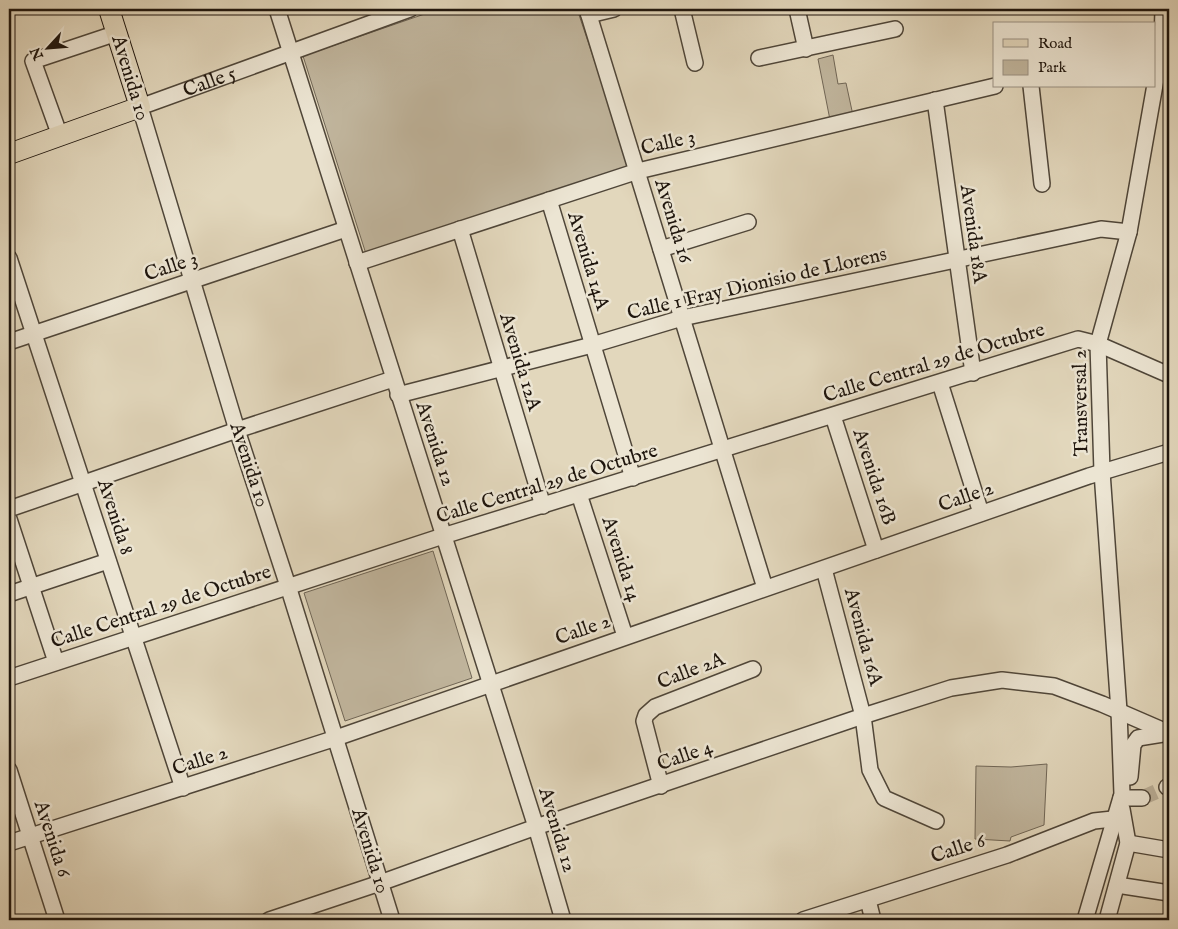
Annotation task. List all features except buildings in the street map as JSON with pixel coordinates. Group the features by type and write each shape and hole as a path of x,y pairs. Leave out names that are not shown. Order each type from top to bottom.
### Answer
{"main road":[{"name":"Avenida 10","path":"109,9 140,107"},
{"name":"Calle 5","path":"9,154 140,107"}],"street":[{"name":"Avenida 12","path":"277,9 536,827 563,920"},
{"name":"Calle 5","path":"140,107 410,9"},
{"path":"588,12 614,9"},
{"path":"682,9 695,63"},
{"path":"797,9 806,49"},
{"name":"Transversal 2","path":"1156,79 1162,45 1163,9"},
{"name":"Avenida 16","path":"588,12 765,588"},
{"path":"759,58 895,29"},
{"path":"60,136 33,61 116,33"},
{"name":"Calle 3","path":"358,263 638,171 993,86"},
{"path":"1031,88 1042,184"},
{"name":"Transversal 2","path":"1121,798 1119,711 1102,472 1098,344 1129,232 1154,88"},
{"name":"Avenida 18A","path":"935,100 973,373"},
{"name":"Avenida 10","path":"140,107 194,281 237,430 288,586 392,920"},
{"name":"Avenida 14A","path":"549,200 633,478"},
{"path":"661,249 748,222"},
{"name":"Calle 3","path":"9,342 346,228"},
{"name":"Avenida 12A","path":"460,229 543,506"},
{"name":"Calle 1 Fray Dionisio de Llorens","path":"398,395 592,345 682,318 1101,229 1129,232"},
{"name":"Avenida 8","path":"9,258 183,788"},
{"name":"Calle Central 29 de Octubre","path":"9,678 443,536 1078,339 1098,344 1169,375"},
{"path":"9,509 82,482 393,379"},
{"path":"940,383 981,513"},
{"name":"Avenida 16B","path":"833,416 876,550"},
{"name":"Calle 2","path":"9,844 336,738 981,513 1102,472 1169,452"},
{"name":"Avenida 14","path":"579,494 625,636"},
{"path":"9,519 56,662"},
{"path":"9,594 108,561"},
{"name":"Avenida 16A","path":"824,569 863,716 870,770 884,798 936,821"},
{"name":"Calle 2A","path":"661,786 644,721 646,715 655,707 753,669"},
{"name":"Calle 4","path":"269,920 380,884 536,827 863,716 952,688 1002,680 1054,686 1169,733"},
{"path":"1085,920 1119,818 1121,798 1130,781 1133,745 1138,738 1169,733"},
{"name":"Avenida 6","path":"9,770 57,920"},
{"path":"1121,798 1142,798"},
{"path":"1107,920 1128,843 1119,818"},
{"name":"Calle 6","path":"803,920 1007,855 1094,821 1119,818"},
{"path":"1128,843 1169,850"},
{"path":"1117,886 1169,893"},
{"path":"868,900 872,920"}],"green space":[{"path":"439,9 577,9 631,169 366,254 303,56"},
{"path":"833,55 838,84 846,83 854,120 831,125 818,59"},
{"path":"433,551 472,678 345,721 304,593"},
{"path":"1047,764 1044,825 1011,837 1010,841 975,839 976,766 1011,767"}],"tunnel":[{"path":"1142,798 1167,787"}]}
